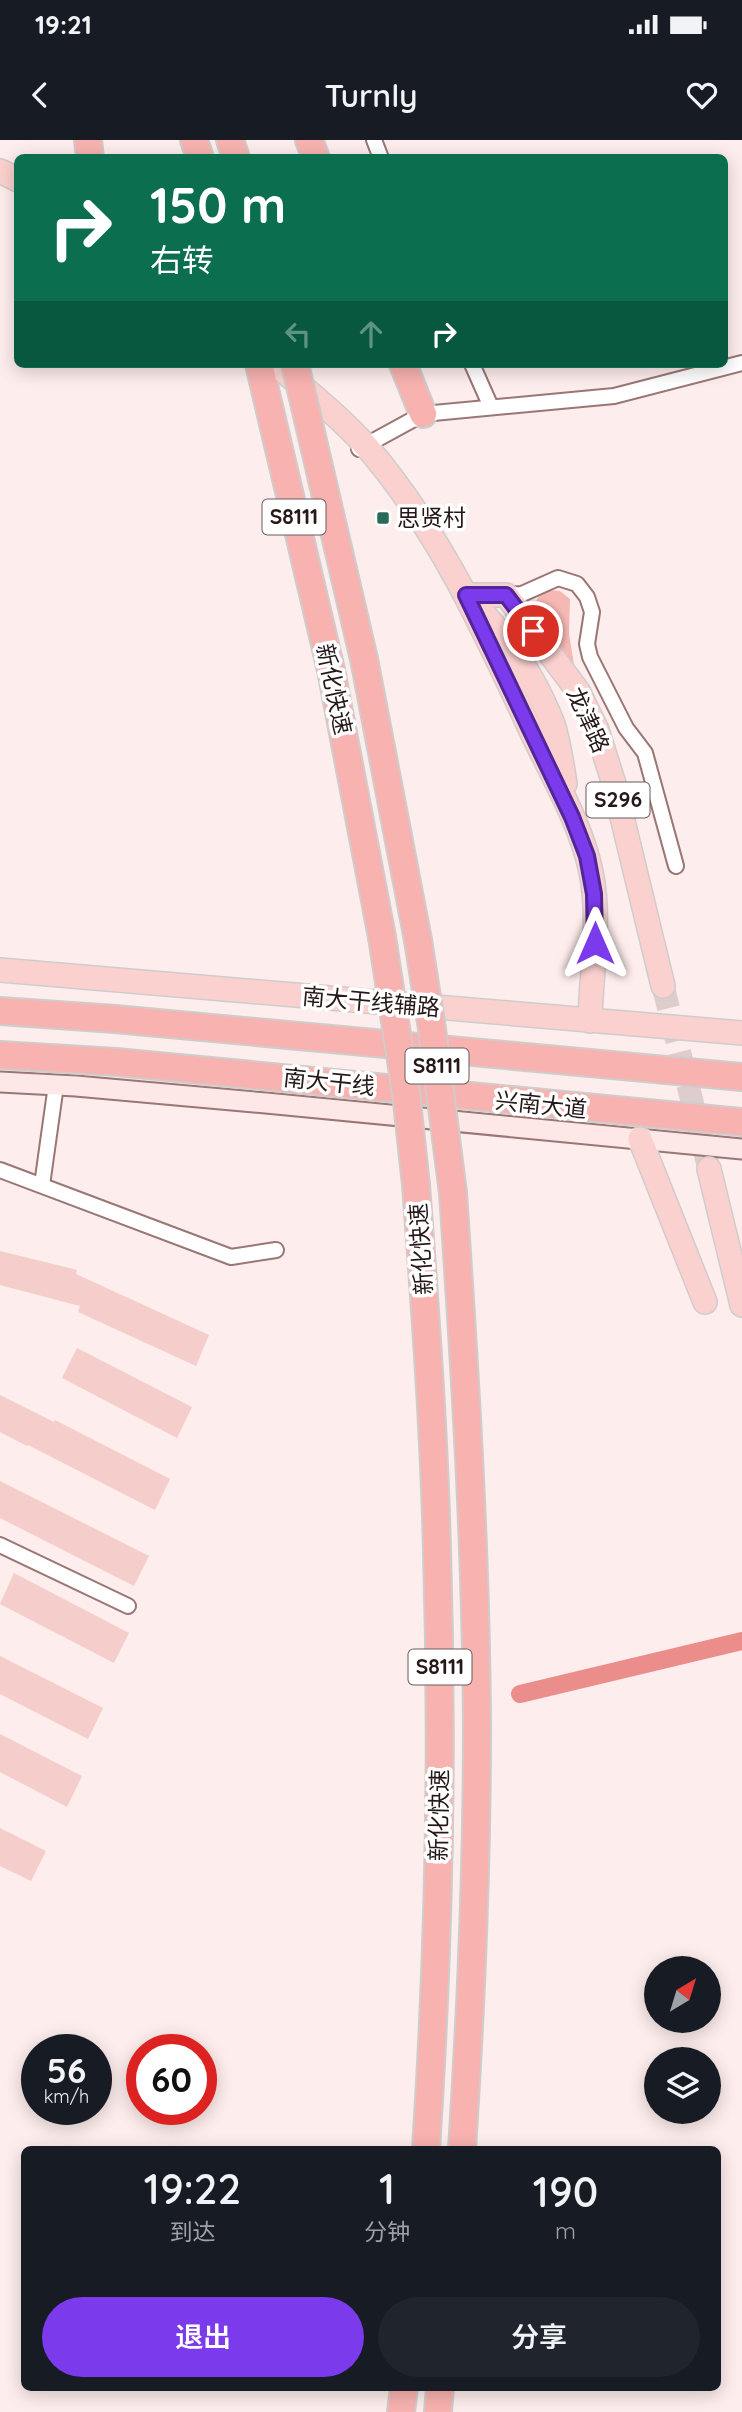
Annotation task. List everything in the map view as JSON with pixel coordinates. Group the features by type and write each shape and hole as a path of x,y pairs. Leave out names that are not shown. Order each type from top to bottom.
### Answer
{"highway":[{"name":"新化快速","path":"260,368 331,670 382,937 406,1093 416,1185 433,1459 440,1661 436,1951 426,2146"},
{"name":"新化快速","path":"296,368 365,659 418,940 453,1194 467,1405 477,1729 462,2146"},
{"path":"406,368 423,414"},
{"name":"南大干线","path":"0,1011 115,1019 742,1077"},
{"name":"南大干线","path":"0,1055 157,1066 742,1122"},
{"path":"401,2412 404,2391"},
{"path":"438,2412 440,2391"}],"main road":[{"path":"280,368 328,409 411,502 466,595 503,635 518,656 540,697 557,739 572,817 587,856 594,894 595,943 590,1021"},
{"path":"466,595 506,595"},
{"name":"龙津路","path":"506,595 578,691 597,730 614,784 663,986"},
{"name":"南大干线辅路","path":"0,970 742,1033"},
{"name":"兴南大道","path":"0,1082 742,1149"},
{"path":"639,1139 705,1302"},
{"path":"709,1169 742,1305"}],"street":[{"path":"474,368 491,407"},
{"path":"362,447 423,414 614,396 719,368"},
{"path":"506,595 522,594 558,578 577,584 587,597 592,612 587,644 590,657 626,728 645,752 676,866"},
{"path":"42,1185 56,1085"},
{"path":"0,1170 231,1257 276,1250"},
{"path":"0,1545 128,1606"}],"shaded area":[{"path":"549,590 560,591 570,599 569,634 574,665 535,616 535,604 539,595"}],"building":[{"path":"0,1251 77,1270 76,1274 209,1335 196,1366 78,1312 80,1306 0,1285"},
{"path":"77,1348 192,1407 177,1438 62,1378"},
{"path":"0,1395 170,1479 155,1510 0,1432"},
{"path":"0,1481 149,1556 134,1586 0,1518"},
{"path":"14,1573 129,1633 114,1663 0,1604"},
{"path":"0,1656 103,1708 88,1739 0,1694"},
{"path":"0,1734 82,1776 67,1807 0,1772"},
{"path":"0,1828 46,1851 31,1881 0,1866"}],"waterway":[{"path":"520,1694 742,1641"}],"tunnel":[{"path":"663,986 709,1169"}],"place":[{"name":"思贤村","path":"383,518"}],"route":[{"path":"533,631 506,595 466,595 572,817 587,856 594,894 595,943"}]}
